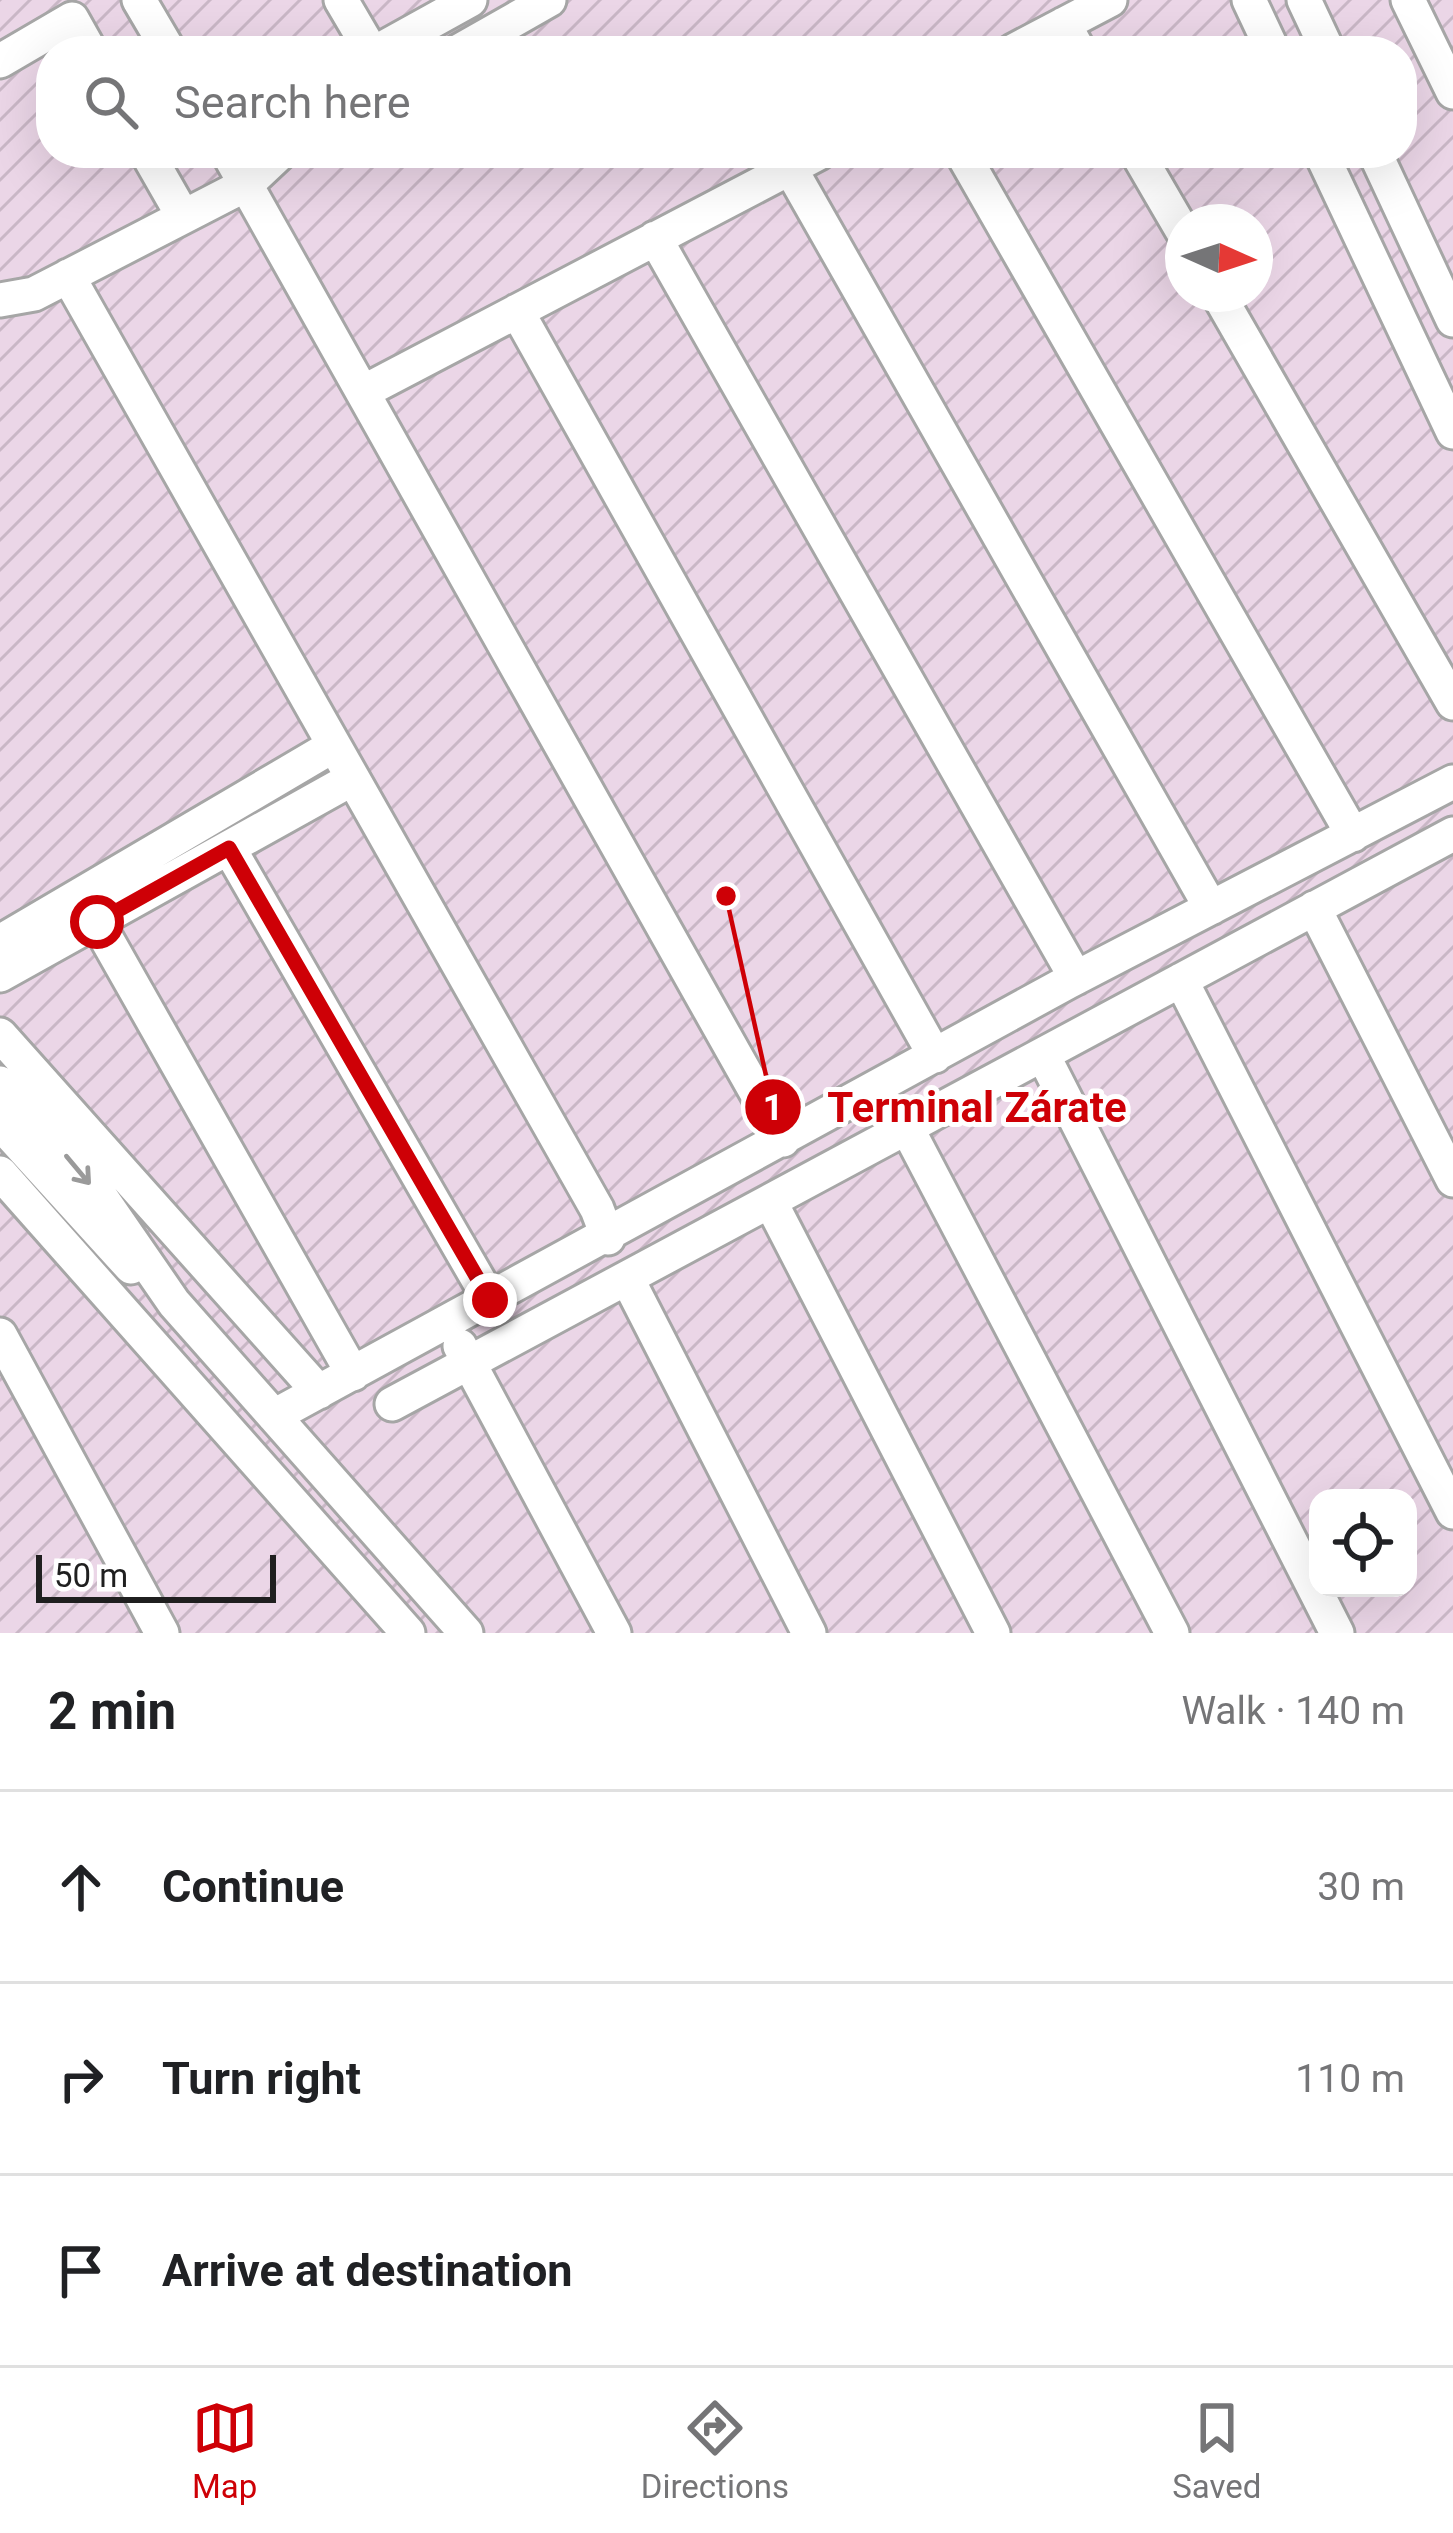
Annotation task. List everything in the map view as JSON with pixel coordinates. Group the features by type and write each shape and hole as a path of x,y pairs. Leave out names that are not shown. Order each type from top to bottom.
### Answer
{"lane":[{"path":"139,0 160,36"},
{"path":"341,0 365,36"},
{"path":"403,36 470,0"},
{"path":"485,36 549,0"},
{"path":"1073,36 1110,0"},
{"path":"1249,0 1266,36"},
{"path":"1304,0 1321,36"},
{"path":"1408,0 1453,92"},
{"path":"44,36 72,20 81,36"},
{"path":"0,61 36,40"},
{"path":"156,168 183,216"},
{"path":"237,168 783,1140"},
{"path":"0,300 34,294 247,184 264,168"},
{"path":"363,392 789,168"},
{"path":"808,168 1211,908"},
{"path":"971,168 1353,835"},
{"path":"1147,168 1167,204"},
{"path":"1328,168 1453,432"},
{"path":"1382,168 1453,320"},
{"path":"655,238 1076,978"},
{"path":"68,276 597,1208 608,1238"},
{"path":"517,311 934,1056"},
{"path":"1228,312 1453,703"},
{"path":"0,943 333,746"},
{"path":"0,976 352,779"},
{"path":"274,1416 608,1238 1076,978 1453,782"},
{"path":"392,1405 1453,834"},
{"path":"229,848 490,1300"},
{"path":"1315,908 1453,1180"},
{"path":"97,922 352,1374"},
{"path":"1180,980 1453,1512"},
{"path":"0,1035 320,1392"},
{"path":"1043,1054 1337,1633"},
{"path":"0,1083 12,1128 117,1256 174,1303 466,1633"},
{"path":"907,1128 1172,1633"},
{"path":"0,1173 408,1633"},
{"path":"770,1201 993,1633"},
{"path":"627,1278 808,1633"},
{"path":"448,1323 614,1633"},
{"path":"0,1335 162,1633"}],"shaded area":[{"path":"0,0 1453,0 1453,1633 0,1633"}],"place":[{"name":"Terminal Zárate","path":"726,896"}],"route":[{"path":"97,922 229,848 490,1300"}]}
